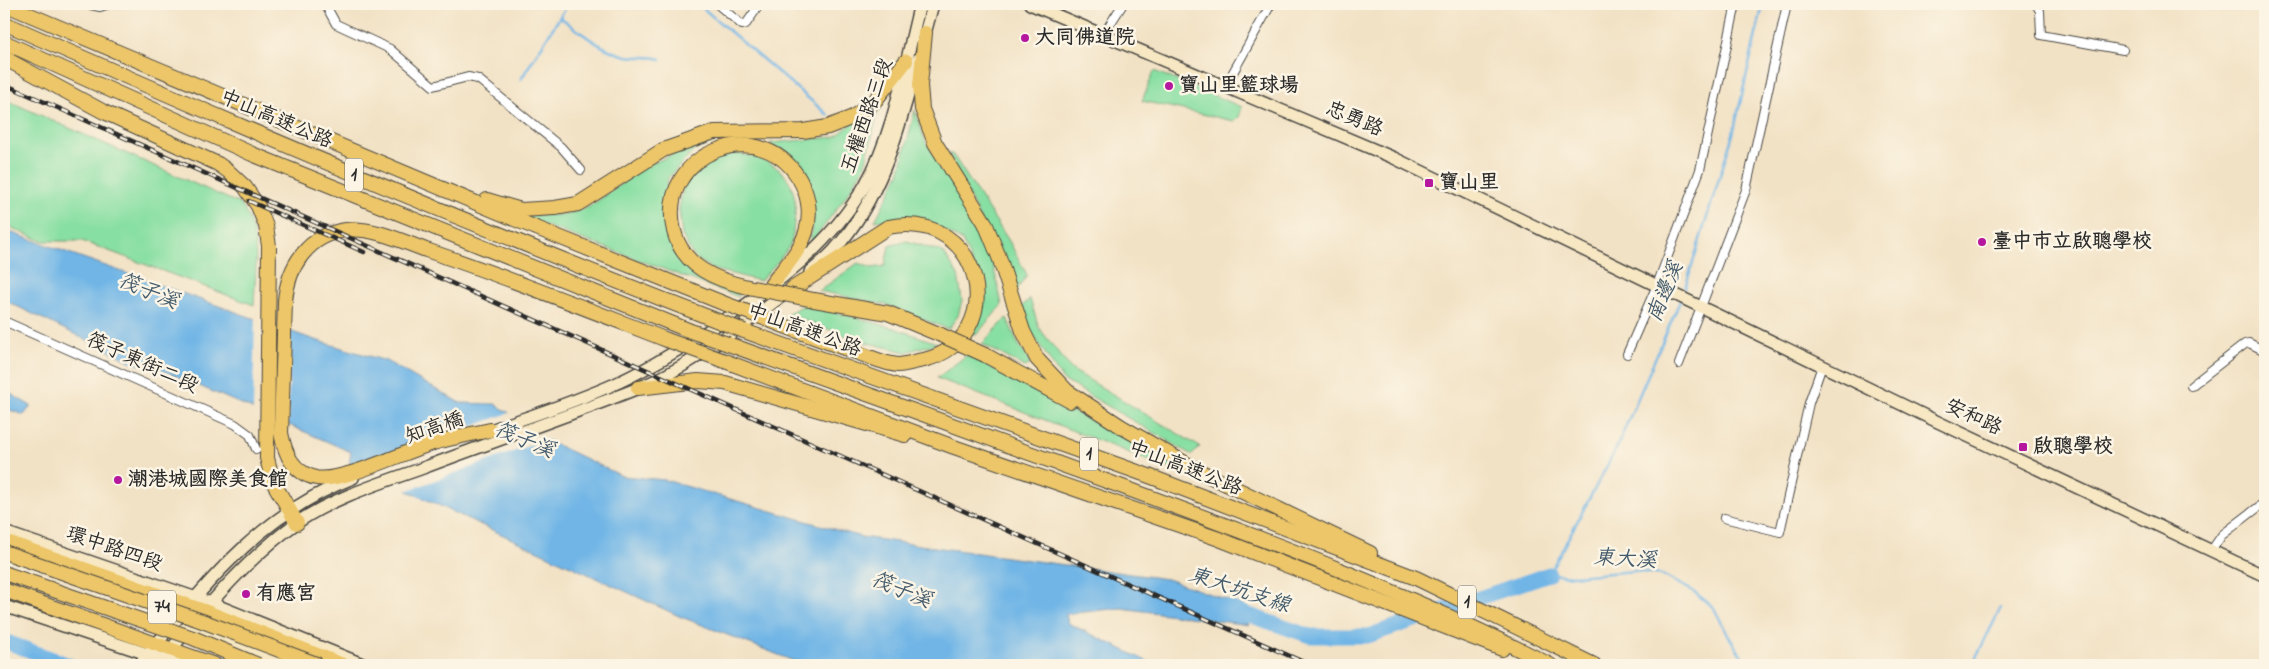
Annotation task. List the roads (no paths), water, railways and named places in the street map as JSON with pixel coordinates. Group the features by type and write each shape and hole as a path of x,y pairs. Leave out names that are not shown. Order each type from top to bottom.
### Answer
{"highway":[{"path":"4,4 428,183 723,303 836,346 899,365 929,358 952,345 969,324 976,298 975,280 970,264 955,243 933,229 904,224 888,227 792,289"},
{"name":"中山高速公路","path":"4,23 279,144 536,251 708,317 1148,476 1416,578 1594,665"},
{"path":"925,34 920,85 922,109 935,143 985,223 999,257 1028,345 1037,359 1067,390 1122,427"},
{"name":"中山高速公路","path":"4,42 252,154 688,330 1265,539 1387,596 1472,627 1545,663"},
{"path":"4,58 104,112 218,164 237,178 252,196 266,226 269,246 274,434 287,457 300,470 308,475 323,478 349,476 434,443 490,430"},
{"path":"428,183 521,210 555,208 578,204 664,150 714,132 803,131 828,127 853,117 874,102 906,61"},
{"path":"766,292 801,245 808,222 806,195 794,171 774,154 749,146 730,146 705,155 685,174 674,199 673,226 684,252 696,266 724,282 748,287 814,300 888,313 941,334 1122,427 1197,470 1349,541 1416,578"},
{"path":"297,523 272,482 267,458 274,434 286,285 292,269 301,255 313,244 329,235 356,230 390,237 447,256 667,340 863,411 954,447 1387,596 1456,632 1545,663"},
{"path":"638,388 698,380 725,383 890,431 954,447"},
{"path":"4,541 113,579 208,607 278,640 343,665"},
{"name":"74","path":"4,552 202,621 319,665"},
{"name":"74","path":"4,574 193,638 258,665"},
{"path":"4,590 156,643 164,658 216,665"}],"main road":[{"name":"五權西路三段","path":"585,402 668,358 766,292 820,244 846,214 866,183 890,122 920,4"},
{"name":"五權西路三段","path":"585,402 638,388 695,357 792,289 836,248 872,195 885,166 897,133 933,4"},
{"name":"忠勇路","path":"1030,4 1103,36 1226,85 1279,110 1394,158 1698,304"},
{"name":"安和路","path":"1698,304 1822,366 2265,576"},
{"name":"知高橋","path":"490,430 585,402"},
{"name":"知高橋","path":"164,658 208,607 258,556 297,523 316,512 378,484 585,402"},
{"path":"139,665 177,618 233,555 289,509 349,476"},
{"name":"環中路四段","path":"4,532 191,602"},
{"path":"4,559 177,618 191,626 287,665"},
{"path":"4,579 156,643"},
{"path":"4,606 156,643 191,626 301,665"},
{"path":"208,607 365,665"},
{"path":"164,658 180,665"}],"street":[{"path":"86,4 100,8 109,4"},
{"path":"325,4 336,24 390,49 433,86 468,77 478,79 561,147 581,170"},
{"path":"717,4 742,25 746,24 760,4"},
{"path":"1103,36 1123,4"},
{"path":"1226,85 1271,4"},
{"path":"1627,354 1657,285 1700,170 1736,4"},
{"path":"1679,364 1698,304 1746,190 1787,4"},
{"path":"2036,4 2040,11 2041,35 2123,50"},
{"name":"筏子東街二段","path":"4,321 235,424 250,435 256,449"},
{"path":"2190,386 2245,344 2249,343 2265,351"},
{"path":"1724,518 1780,532 1809,403 1822,366"},
{"path":"2211,551 2222,535 2265,502"}],"water":[{"name":"筏子溪","path":"4,230 312,339 386,361 460,403 495,404 525,423 538,436 622,476 665,480 861,537 1167,579 1242,605 1249,625 1121,608 1066,614 1068,623 1155,665 804,665 679,616 349,464 351,452 167,372 136,364 4,300"},
{"path":"6,391 31,406 24,415 4,408 4,393"}],"waterway":[{"path":"521,79 568,4"},
{"path":"698,4 828,115"},
{"name":"南邊溪","path":"1683,294 1733,134 1763,4"},
{"path":"560,17 591,40 609,50 627,56 661,59"},
{"name":"南邊溪","path":"1680,301 1616,449 1549,574 1573,576 1636,571 1662,575 1693,591 1714,608 1729,637 1748,665"},
{"name":"東大坑支線","path":"1226,607 1310,636 1368,636 1549,574"},
{"path":"1972,665 2001,608"},
{"path":"4,641 69,665"}],"railway":[{"path":"4,84 1310,665"},
{"path":"249,201 364,252"}],"place":[{"name":"大同佛道院","path":"1025,38"},
{"name":"寶山里籃球場","path":"1169,86"},
{"name":"寶山里","path":"1429,183"},
{"name":"臺中市立啟聰學校","path":"1982,242"},
{"name":"啟聰學校","path":"2023,447"},
{"name":"潮港城國際美食館","path":"118,480"},
{"name":"有應宮","path":"246,594"}],"water label":[{"name":"東大溪","path":"1625,560"}]}
